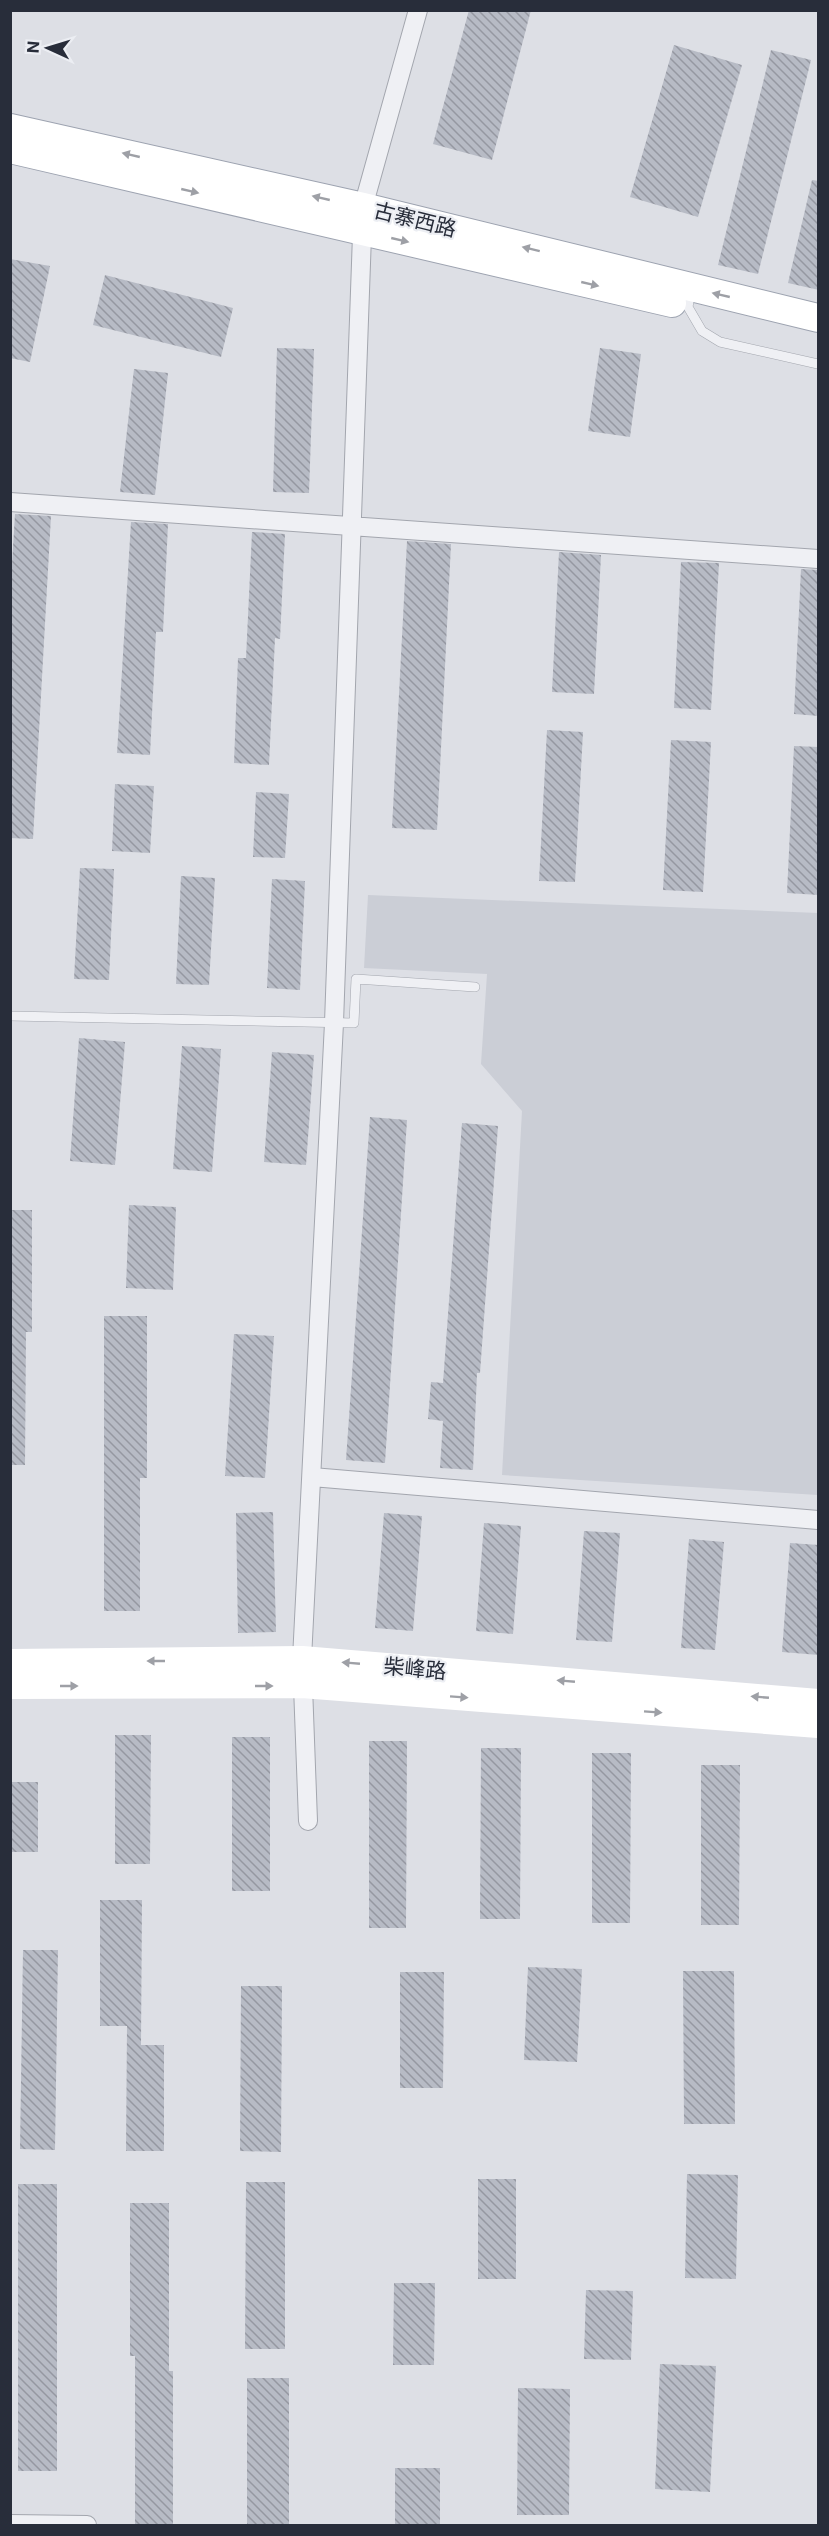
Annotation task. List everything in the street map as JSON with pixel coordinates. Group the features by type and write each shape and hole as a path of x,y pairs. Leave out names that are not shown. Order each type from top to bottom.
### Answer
{"main road":[{"name":"古寨西路","path":"10,128 363,219 690,297 819,336"},
{"name":"古寨西路","path":"10,149 363,219"},
{"name":"古寨西路","path":"690,297 819,318"}],"street":[{"path":"308,1821 302,1659 334,1023 363,219 418,10"},
{"path":"10,502 819,559"},
{"path":"312,1477 819,1520"},
{"name":"柴峰路","path":"10,1662 302,1659 819,1702"},
{"name":"柴峰路","path":"10,1686 302,1685 819,1725"},
{"path":"10,2524 87,2525"}],"lane":[{"path":"690,297 702,330 720,342 819,364"},
{"path":"10,1016 354,1023 356,979 475,987"}],"shaded area":[{"path":"368,895 818,913 818,1495 502,1475 522,1111 481,1064 487,974 364,968"}],"building":[{"path":"469,10 531,10 492,160 433,144"},
{"path":"674,45 742,65 698,217 630,197"},
{"path":"771,50 811,60 758,274 718,265"},
{"path":"812,180 819,181 819,290 788,283"},
{"path":"10,259 50,266 30,362 10,358"},
{"path":"105,275 233,308 221,357 93,325"},
{"path":"277,348 314,349 309,493 273,492"},
{"path":"600,348 641,354 630,437 588,431"},
{"path":"134,369 168,373 155,495 120,492"},
{"path":"15,514 51,516 33,839 10,838 10,597"},
{"path":"131,522 168,524 163,632 156,632 150,755 117,753"},
{"path":"252,532 285,534 280,639 275,638 269,765 234,763 238,658 246,658"},
{"path":"407,541 451,544 437,830 392,828"},
{"path":"559,552 601,555 594,694 552,692"},
{"path":"681,562 719,563 711,710 674,708"},
{"path":"801,569 819,570 819,716 794,714"},
{"path":"547,730 583,732 575,882 539,881"},
{"path":"671,740 711,742 703,892 663,890"},
{"path":"794,746 819,747 819,895 787,893"},
{"path":"115,784 154,786 150,853 112,851"},
{"path":"256,792 289,794 285,858 253,857"},
{"path":"80,868 114,869 109,980 74,979"},
{"path":"181,876 215,878 209,985 176,984"},
{"path":"272,879 305,881 300,990 267,988"},
{"path":"79,1038 125,1042 115,1165 70,1161"},
{"path":"182,1046 221,1049 212,1172 173,1169"},
{"path":"272,1052 314,1055 306,1165 264,1162"},
{"path":"370,1117 407,1120 385,1463 346,1460"},
{"path":"462,1123 498,1126 480,1373 477,1373 473,1470 440,1468 443,1421 428,1419 431,1382 443,1383"},
{"path":"129,1205 176,1207 173,1290 126,1288"},
{"path":"10,1210 32,1210 32,1332 26,1332 25,1465 10,1465"},
{"path":"104,1316 147,1316 147,1478 140,1478 140,1611 104,1611"},
{"path":"234,1334 274,1336 265,1478 225,1476"},
{"path":"273,1512 276,1632 238,1633 236,1513"},
{"path":"384,1513 422,1516 413,1631 375,1628"},
{"path":"484,1523 521,1526 513,1634 476,1631"},
{"path":"584,1531 620,1533 612,1642 576,1640"},
{"path":"689,1539 724,1542 715,1650 681,1648"},
{"path":"790,1543 819,1545 819,1655 782,1652"},
{"path":"115,1735 151,1735 150,1864 115,1864"},
{"path":"232,1737 270,1737 270,1891 232,1891"},
{"path":"369,1741 407,1741 406,1928 369,1928"},
{"path":"481,1748 521,1748 520,1919 480,1919"},
{"path":"592,1753 631,1753 630,1923 592,1923"},
{"path":"701,1765 740,1765 739,1925 701,1925"},
{"path":"10,1782 38,1782 38,1852 10,1852"},
{"path":"100,1900 142,1900 141,2045 164,2045 164,2151 126,2151 127,2026 100,2026"},
{"path":"23,1950 58,1950 55,2150 20,2149"},
{"path":"528,1967 582,1969 577,2062 524,2060"},
{"path":"683,1971 734,1971 735,2124 684,2124"},
{"path":"400,1972 444,1972 443,2088 400,2088"},
{"path":"241,1986 282,1986 281,2152 240,2151"},
{"path":"687,2174 738,2175 736,2279 685,2278"},
{"path":"478,2179 516,2179 516,2279 478,2279"},
{"path":"246,2182 285,2182 285,2349 245,2349"},
{"path":"18,2184 57,2184 57,2471 18,2471"},
{"path":"130,2203 169,2203 169,2371 173,2371 173,2526 135,2526 135,2356 130,2356"},
{"path":"394,2283 435,2283 434,2365 393,2365"},
{"path":"586,2290 633,2291 631,2360 584,2359"},
{"path":"660,2364 716,2366 710,2492 655,2489"},
{"path":"247,2378 289,2378 289,2526 247,2526"},
{"path":"518,2388 570,2389 569,2515 517,2515"},
{"path":"395,2468 440,2468 440,2526 395,2526"}]}
